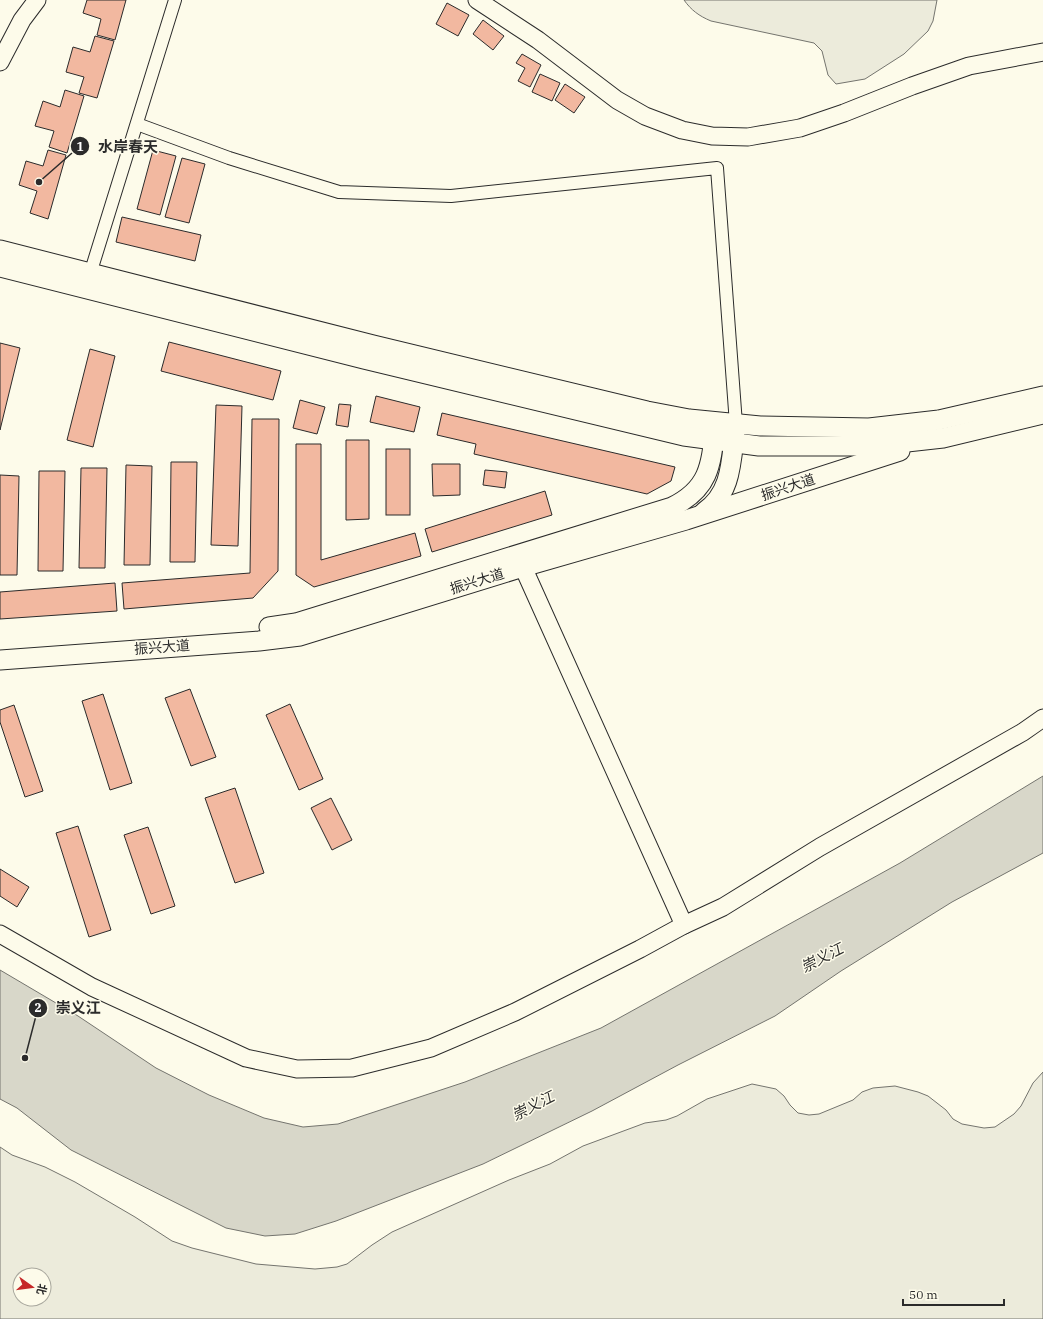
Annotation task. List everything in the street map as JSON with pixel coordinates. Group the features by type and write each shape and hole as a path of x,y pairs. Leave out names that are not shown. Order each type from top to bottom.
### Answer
{"main road":[{"path":"0,62 22,20 37,0"},
{"path":"477,0 538,40 617,100 653,119 682,130 712,136 748,137 800,128 968,66 1043,52"},
{"path":"0,250 373,345 647,411 716,422 768,427 869,428 939,420 1043,396"},
{"path":"0,267 622,422 684,436 733,443 781,447 872,446 943,438 1043,414"},
{"name":"振兴大道","path":"0,660 259,641 300,636 672,507 691,496 705,479 710,469 716,422"},
{"path":"686,520 705,512 720,497 728,481 736,424"},
{"name":"振兴大道","path":"0,647 110,638 255,629 296,623 521,560 686,520 943,438"},
{"path":"521,560 684,925"},
{"path":"0,934 92,987 246,1058 297,1069 352,1068 431,1048 508,1015 640,949 684,925 723,907 820,847 1023,732 1043,718"}],"street":[{"path":"90,274 175,0"},
{"path":"137,124 229,158 339,192 451,196 717,168 736,424"}],"shaded area":[{"path":"684,0 937,0 933,21 928,31 904,54 865,79 836,84 828,75 822,51 814,43 711,21 689,7"},
{"path":"1043,1072 1043,1319 0,1319 0,1147 12,1155 45,1167 75,1182 135,1217 172,1241 192,1248 256,1264 315,1269 337,1267 347,1264 392,1232 509,1180 550,1164 583,1146 645,1123 666,1120 677,1116 707,1099 752,1084 776,1089 798,1113 809,1115 819,1114 853,1100 862,1092 873,1088 895,1086 928,1096 946,1110 953,1119 962,1124 984,1128 995,1127 1014,1114 1021,1106 1033,1083"}],"water":[{"name":"崇义江","path":"1043,776 1043,853 952,902 841,971 775,1016 678,1065 592,1111 483,1164 336,1221 295,1234 265,1236 226,1228 71,1150 17,1108 0,1099 0,970 78,1016 156,1068 209,1095 264,1118 303,1127 338,1124 465,1082 601,1028 900,863"}],"building":[{"path":"87,0 126,0 115,40 97,35 101,19 83,13"},
{"path":"447,3 469,15 458,36 436,24"},
{"path":"483,20 504,36 493,50 473,34"},
{"path":"95,36 114,41 97,98 79,93 84,77 66,72 73,47 90,52"},
{"path":"522,54 541,65 530,87 518,81 525,68 516,63"},
{"path":"540,74 560,83 552,101 532,92"},
{"path":"565,84 585,97 574,113 555,100"},
{"path":"65,90 84,96 67,153 49,147 54,131 35,126 43,101 60,107"},
{"path":"48,150 66,155 48,219 30,213 37,191 19,185 26,161 43,166"},
{"path":"153,150 176,156 160,215 137,209"},
{"path":"182,158 205,164 189,223 165,217"},
{"path":"122,217 201,235 195,261 116,242"},
{"path":"169,342 281,371 273,400 161,371"},
{"path":"0,343 20,348 0,430"},
{"path":"90,349 115,356 93,447 67,440"},
{"path":"376,396 420,407 414,432 370,422"},
{"path":"300,400 325,407 317,434 293,428"},
{"path":"339,404 351,405 348,427 336,425"},
{"path":"216,405 242,406 238,546 211,545"},
{"path":"442,413 675,467 671,481 647,494 474,454 476,444 437,435"},
{"path":"252,419 279,419 278,571 253,598 124,609 122,583 250,573"},
{"path":"346,440 369,440 369,519 346,520"},
{"path":"296,444 321,444 321,560 415,533 421,556 314,587 296,575"},
{"path":"386,449 410,449 410,515 386,515"},
{"path":"171,462 197,462 195,562 170,562"},
{"path":"432,464 460,464 460,495 433,496"},
{"path":"126,465 152,466 150,565 124,565"},
{"path":"81,468 107,468 105,568 79,568"},
{"path":"485,470 507,472 505,488 483,485"},
{"path":"39,471 65,471 63,571 38,571"},
{"path":"0,475 19,476 17,575 0,575"},
{"path":"545,491 552,515 432,552 425,529"},
{"path":"115,583 117,611 0,619 0,592"},
{"path":"190,689 216,757 191,766 165,698"},
{"path":"103,694 132,783 110,790 82,701"},
{"path":"290,704 323,779 299,790 266,715"},
{"path":"14,705 43,791 25,797 0,722 0,710"},
{"path":"235,788 264,873 235,883 205,798"},
{"path":"331,798 352,840 332,850 311,808"},
{"path":"78,826 111,930 89,937 56,833"},
{"path":"148,827 175,906 151,914 124,835"},
{"path":"0,869 29,887 17,907 0,896"}],"place":[{"name":"水岸春天","path":"39,182"},
{"name":"崇义江","path":"25,1058"}]}
